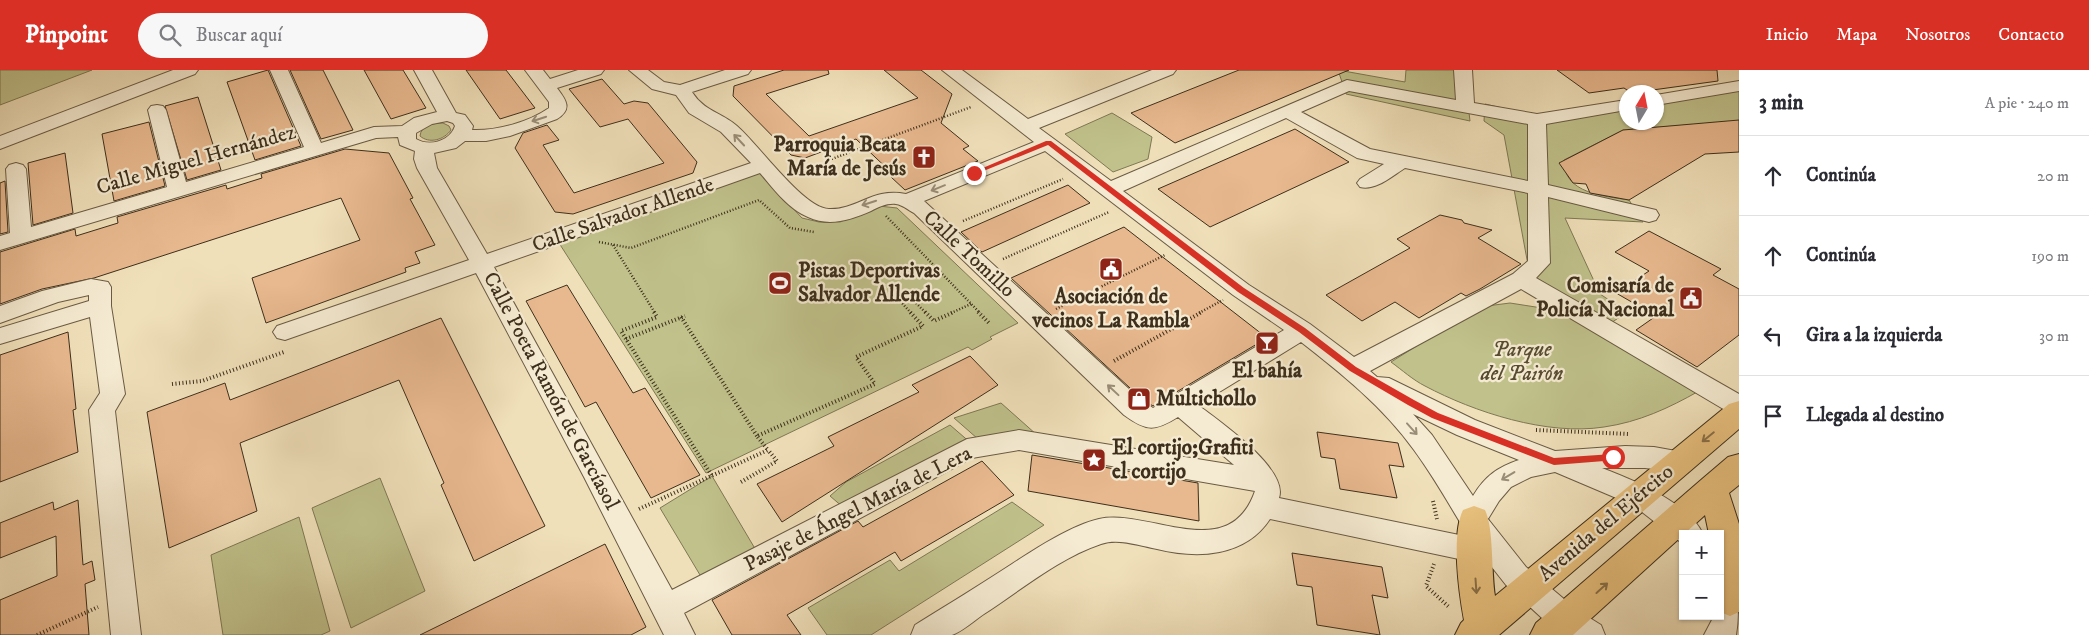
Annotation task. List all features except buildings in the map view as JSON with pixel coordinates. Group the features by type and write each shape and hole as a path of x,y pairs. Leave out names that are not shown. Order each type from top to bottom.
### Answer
{"main road":[{"name":"Avenida del Ejército","path":"1478,631 1739,412"},
{"name":"Avenida del Ejército","path":"1568,630 1683,528 1712,489 1739,466"},
{"path":"1712,489 1722,511 1727,543 1730,596"},
{"path":"1474,535 1478,631"}],"street":[{"path":"0,143 189,70"},
{"path":"279,70 315,150"},
{"path":"423,70 446,109 447,116"},
{"path":"416,140 423,120 447,116 463,122 464,130 462,135 487,135 554,114 559,105 534,70"},
{"path":"547,86 595,70"},
{"path":"638,70 659,87 682,90 742,70"},
{"path":"951,70 1241,290 1302,330 1353,369 1385,400 1423,442 1474,535 1492,548 1568,630"},
{"path":"1027,126 1167,70"},
{"path":"1463,70 1465,107"},
{"path":"1110,189 1347,85 1537,120 1619,106"},
{"path":"1664,99 1739,86"},
{"name":"Calle Tomillo","path":"682,90 695,108 729,128 794,197 811,211 827,216 845,213 889,197 909,200 1133,408 1148,419 1161,416 1302,330"},
{"path":"156,110 178,191"},
{"path":"1286,111 1364,154 1539,189 1649,215"},
{"path":"1353,369 1521,280 1539,263 1537,120"},
{"name":"Calle Miguel Hernández","path":"0,243 383,131 416,140 446,145 462,135"},
{"name":"Calle Poeta Ramón de Garcíasol","path":"416,140 427,168 482,265 619,518 673,627"},
{"path":"909,200 1048,143"},
{"path":"1367,183 1401,162"},
{"name":"Calle Salvador Allende","path":"287,341 482,265 763,165"},
{"path":"16,169 21,237"},
{"path":"1521,280 1739,406"},
{"path":"0,315 79,289 93,286 100,288 100,306 113,394 102,410 126,635"},
{"path":"0,336 100,306"},
{"path":"1353,369 1435,415 1587,473 1638,498 1683,528"},
{"path":"926,635 1057,551 1100,531 1125,530 1160,538 1195,542 1215,541 1232,536 1251,524 1264,494 1234,448 1180,404"},
{"name":"Pasaje de Ángel María de Lera","path":"673,627 967,449 1019,440 1264,494 1474,535"},
{"path":"1474,535 1487,496 1500,480 1518,470 1554,461 1641,457 1678,462"},
{"path":"1719,635 1728,622 1730,596"}],"path":[{"path":"829,160 991,99"},
{"path":"943,230 1084,170"},
{"path":"595,242 631,248 759,200 790,228 819,232"},
{"path":"984,268 1128,204"},
{"path":"884,214 989,324"},
{"path":"613,245 656,317 621,331 712,476"},
{"path":"1038,319 1184,246"},
{"path":"1094,372 1241,290"},
{"path":"758,436 875,384 856,357 923,326 902,303 912,299 934,321 971,304"},
{"path":"626,339 683,316 758,436 777,461 741,482"},
{"path":"172,384 202,381 287,341"},
{"path":"1527,428 1567,433 1625,432 1637,437"},
{"path":"619,518 768,450"},
{"path":"37,635 122,596"}],"green space":[{"path":"0,70 92,70 0,105"},
{"path":"1338,70 1405,82 1406,70 1464,70 1470,121 1346,94"},
{"path":"1739,83 1739,121 1664,127 1664,96"},
{"path":"1619,103 1619,130 1623,130 1564,160 1570,180 1578,187 1598,195 1629,200 1643,222 1565,218 1600,294 1627,312 1611,323 1535,277 1528,265 1504,135 1484,121 1485,104 1537,116"},
{"path":"1112,113 1152,137 1148,159 1113,172 1065,134"},
{"path":"443,123 449,126 451,130 444,136 436,140 428,140 420,136 425,127"},
{"name":"Pistas Deportivas Salvador Allende","path":"758,171 802,218 819,222 840,222 879,206 897,208 1018,323 990,337 992,339 972,350 968,347 706,473 559,243"},
{"name":"Parque del Pairón","path":"1510,303 1542,308 1571,317 1699,391 1665,409 1629,422 1582,429 1559,428 1512,420 1466,405 1421,384 1391,362 1479,307"},
{"path":"1001,403 1037,435 986,446 954,418"},
{"path":"950,425 972,444 844,508 830,496 846,482"},
{"path":"712,476 757,552 703,580 660,508"},
{"path":"380,478 425,591 351,628 312,508"},
{"path":"1012,502 1044,525 871,635 827,635 808,608 890,560 899,571"},
{"path":"299,517 330,631 321,635 223,635 211,555"}],"place":[{"name":"Parroquia Beata María de Jesús","path":"924,157"},
{"name":"Asociación de vecinos La Rambla","path":"1111,269"},
{"name":"Pistas Deportivas Salvador Allende","path":"780,283"},
{"name":"Comisaría de Policía Nacional","path":"1691,298"},
{"name":"El bahía","path":"1267,343"},
{"name":"Multichollo","path":"1139,399"},
{"name":"El cortijo;Grafiti el cortijo","path":"1094,460"}],"route":[{"path":"974,173 1048,143 1241,290 1302,330 1353,369 1376,383 1435,415 1554,461 1613,457"}]}
